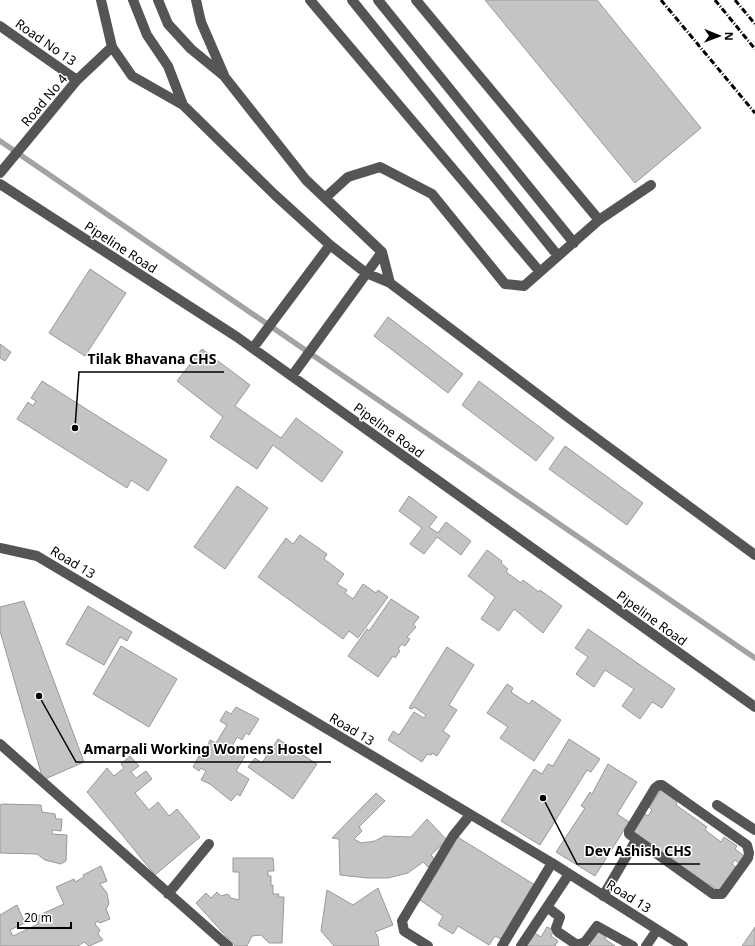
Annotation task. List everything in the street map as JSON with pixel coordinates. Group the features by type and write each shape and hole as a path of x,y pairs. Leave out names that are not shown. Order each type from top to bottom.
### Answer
{"street":[{"path":"101,0 112,47 132,76 183,105 275,195 330,245 366,273 390,283 573,421 755,555"},
{"path":"133,0 147,35 168,66 183,105"},
{"path":"158,0 168,24 191,49 224,76 306,180 382,252 390,283"},
{"path":"196,0 201,22 224,76"},
{"path":"310,0 540,272"},
{"path":"352,0 558,256"},
{"path":"378,0 574,243"},
{"path":"416,0 599,220"},
{"name":"Road No 13","path":"0,26 77,80"},
{"name":"Road No 4","path":"1,172 77,80 112,47"},
{"path":"324,198 348,177 380,167 432,194 506,284 524,286 599,220 651,185"},
{"name":"Pipeline Road","path":"0,184 253,348 755,707"},
{"path":"253,348 330,245"},
{"path":"292,376 382,252"},
{"name":"Road 13","path":"0,548 37,556 552,863 683,946"},
{"path":"0,744 228,946"},
{"path":"662,785 747,845 749,853 748,858 725,892 717,895 713,894 636,840 629,834 629,831 655,788 662,785"},
{"path":"717,805 755,830"},
{"path":"428,946 404,931 402,921 453,836 470,815"},
{"path":"603,896 636,840"},
{"path":"168,894 209,844"},
{"path":"502,946 552,863"},
{"path":"521,946 569,874"},
{"path":"546,907 560,917 556,928 558,932 576,945 585,942 598,926 633,946"},
{"path":"646,946 657,930"}],"building":[{"path":"485,0 597,0 701,128 635,183"},
{"path":"90,269 126,293 85,356 49,333"},
{"path":"388,317 463,374 448,393 374,336"},
{"path":"0,344 11,352 5,361 0,358"},
{"path":"202,349 250,385 235,406 281,438 296,418 343,452 322,482 273,445 257,469 210,437 223,417 177,381"},
{"path":"42,381 167,460 148,491 131,480 127,488 17,419 28,402 33,406 36,401 31,398"},
{"path":"479,381 554,438 536,461 462,405"},
{"path":"565,446 643,503 627,525 549,469"},
{"path":"237,486 268,508 225,569 194,547"},
{"path":"409,496 437,517 429,527 438,533 446,522 471,541 461,555 437,537 424,554 410,544 422,528 399,511"},
{"path":"300,535 327,554 324,559 344,574 337,584 347,590 345,593 353,599 363,584 376,593 378,590 388,597 358,638 349,631 343,639 258,577 286,538 293,544"},
{"path":"487,550 502,561 501,563 508,569 506,572 521,583 523,580 539,592 540,590 562,606 543,633 514,609 499,631 481,619 495,597 468,576"},
{"path":"391,599 419,617 413,625 416,627 407,637 410,639 405,646 402,644 398,649 400,651 395,658 393,656 378,677 348,656 367,629 369,631"},
{"path":"24,601 84,762 43,780 0,631 0,607"},
{"path":"88,606 132,632 127,641 120,637 104,665 66,644"},
{"path":"588,629 675,689 662,708 652,702 640,719 622,706 634,689 605,670 594,687 576,674 588,657 575,648"},
{"path":"121,646 177,679 149,727 93,694"},
{"path":"447,647 474,665 449,705 457,710 443,731 450,736 437,756 432,753 431,755 427,754 422,762 388,740 393,731 399,735 414,712 424,718 426,715 414,707 412,709 409,708"},
{"path":"507,684 513,688 511,692 529,704 532,700 561,720 534,761 500,738 508,727 487,713"},
{"path":"236,707 259,719 249,735 246,733 242,740 237,737 231,748 245,756 236,771 249,779 240,796 237,794 231,801 210,784 201,780 206,771 201,768 199,771 193,767 199,756 203,759 210,740 216,743 227,725 220,721 226,711 231,714"},
{"path":"278,739 317,764 293,799 248,767 255,758 262,763"},
{"path":"569,739 600,759 591,772 587,770 540,845 501,821 534,769 542,774 548,764 553,766"},
{"path":"130,756 139,766 131,772 136,778 146,771 152,779 135,793 149,810 158,802 169,816 177,809 200,837 155,875 87,792 107,768 114,776 124,768 121,764"},
{"path":"608,764 637,782 617,814 629,822 595,876 556,852 585,808 581,806 590,792 592,794"},
{"path":"661,790 677,802 676,805 707,827 705,830 721,842 724,837 737,846 735,849 744,856 739,863 735,860 732,864 736,867 719,891 709,884 708,887 632,832 644,813 648,816 652,810 649,807"},
{"path":"376,793 385,801 359,827 362,831 354,839 361,843 375,841 384,836 411,837 427,819 447,840 431,855 434,859 428,867 423,862 408,873 388,878 367,878 340,875 339,839 332,838"},
{"path":"0,805 41,805 42,812 55,814 56,819 62,819 61,831 52,830 52,834 67,835 66,861 61,864 45,860 37,854 0,853"},
{"path":"456,836 535,885 501,939 495,936 489,945 458,926 453,934 438,925 443,916 420,900 442,864"},
{"path":"233,858 273,858 274,871 268,871 268,876 271,876 273,894 279,894 278,897 284,897 282,943 269,943 261,935 252,936 247,946 235,946 196,903 206,893 211,898 217,892 221,896 228,894 231,898 239,900 239,872 233,872"},
{"path":"101,866 107,881 100,884 107,893 109,904 106,909 110,919 100,923 97,921 95,924 100,930 98,934 103,940 89,946 84,942 78,946 0,946 0,915 17,905 25,923 10,930 13,936 38,924 35,917 64,904 56,887 74,879 75,882 84,877 83,875"},
{"path":"378,888 393,925 375,932 378,937 379,946 334,946 321,931 327,890 353,905"},
{"path":"547,927 554,930 551,936 558,941 555,946 527,946 535,933 541,937"},
{"path":"755,927 755,946 742,946"},
{"path":"598,931 606,937 605,939 615,946 591,946 589,943"}],"waterway":[{"path":"0,141 755,658"}],"railway":[{"path":"661,0 755,113"},
{"path":"715,0 755,49"},
{"path":"735,0 755,24"}],"place":[{"name":"Tilak Bhavana CHS","path":"75,428"},
{"name":"Amarpali Working Womens Hostel","path":"39,696"},
{"name":"Dev Ashish CHS","path":"543,798"}]}
